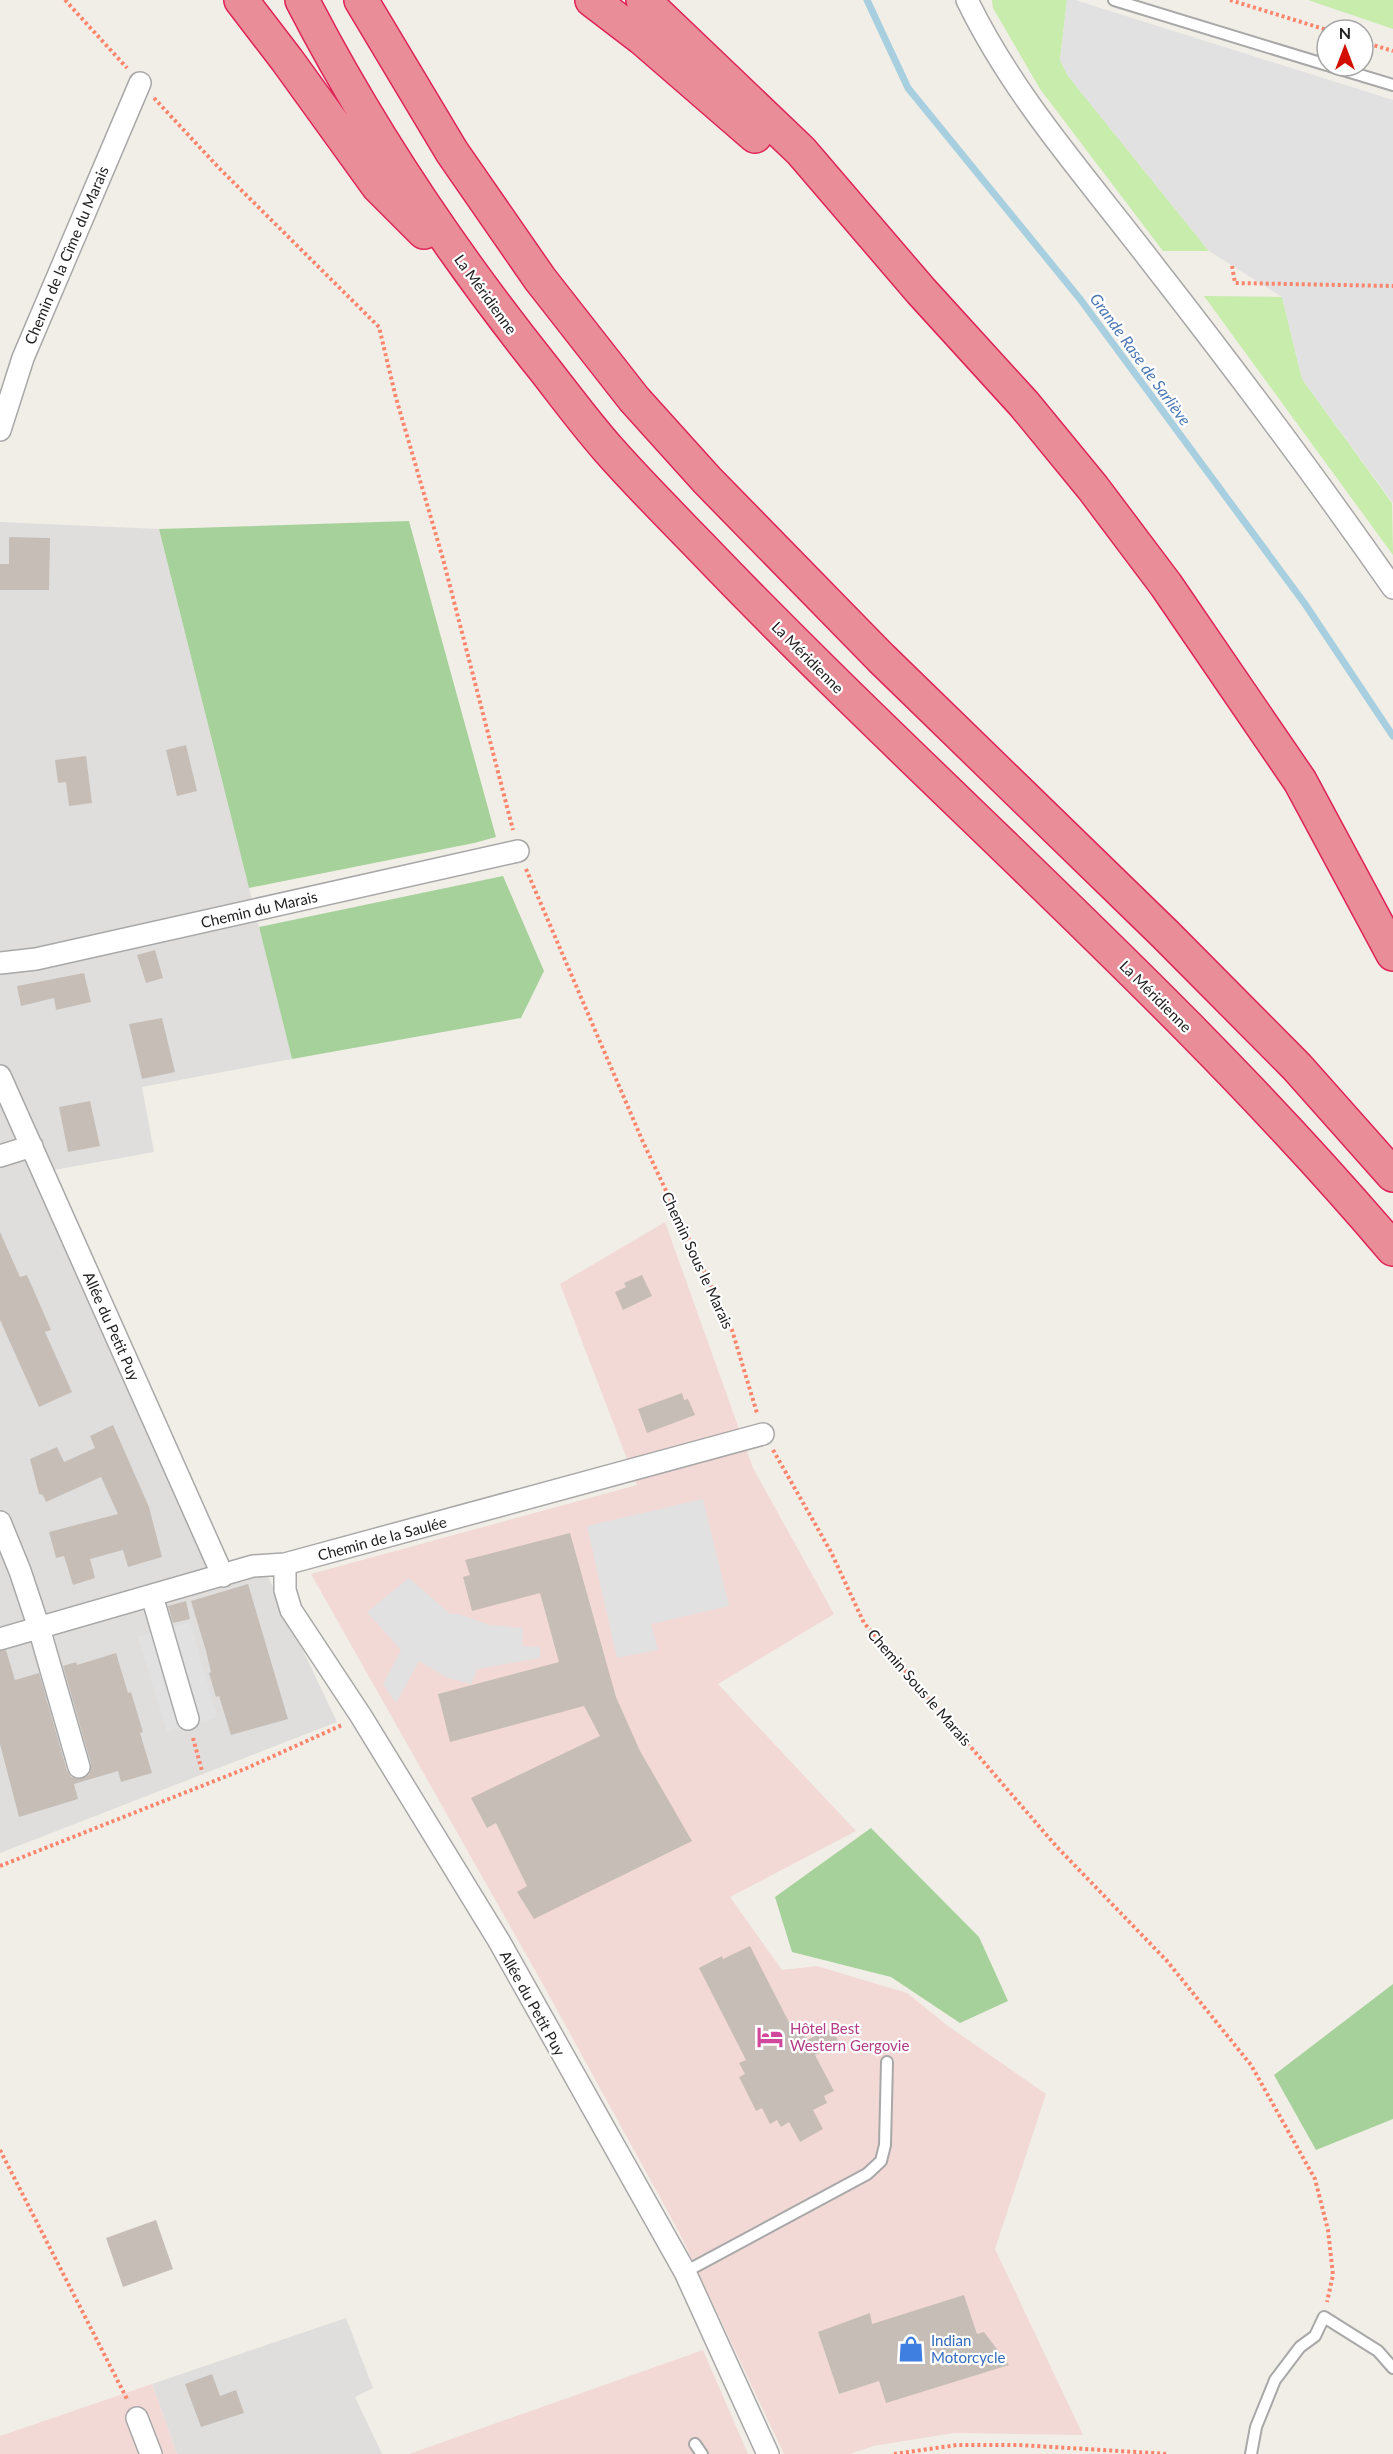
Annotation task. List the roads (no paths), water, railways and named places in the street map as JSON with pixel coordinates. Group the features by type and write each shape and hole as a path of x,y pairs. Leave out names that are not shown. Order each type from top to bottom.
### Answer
{"highway":[{"path":"241,0 378,186 486,296"},
{"name":"La Méridienne","path":"302,0 328,49 408,183 486,296 606,448 794,644 1121,962 1260,1101 1332,1177 1393,1249"},
{"path":"361,0 452,152 540,279 634,399 707,480 873,649 1165,934 1297,1067 1393,1175"},
{"path":"592,0 643,39 737,120 921,291"},
{"path":"643,0 801,151 1093,488 1166,585 1300,781 1393,954"}],"street":[{"path":"967,0 998,58 1026,101 1156,267 1331,499 1393,588"},
{"name":"Chemin de la Cîme du Marais","path":"0,430 23,358 140,83"},
{"name":"Chemin du Marais","path":"0,963 36,959 518,850"},
{"name":"Allée du Petit Puy","path":"0,1076 223,1576"},
{"path":"0,1156 32,1146"},
{"name":"Chemin de la Saulée","path":"0,1639 253,1566 285,1564 763,1434"},
{"path":"0,1522 20,1571 39,1628 79,1767"},
{"name":"Allée du Petit Puy","path":"285,1564 285,1590 291,1610 361,1716 499,1941 685,2272 768,2454"},
{"path":"152,1596 188,1719"},
{"path":"137,2418 151,2454"}],"lane":[{"path":"1114,0 1315,61"},
{"path":"1371,78 1393,85"},
{"path":"685,2272 867,2174 881,2161 885,2145 887,2062"},
{"path":"1251,2454 1256,2427 1275,2380 1300,2347 1315,2336 1324,2317 1378,2351 1393,2368"}],"waterway":[{"name":"Grande Rase de Sarliève","path":"867,0 908,88 1080,299 1305,604 1393,736"}],"place":[{"name":"Hôtel Best Western Gergovie","path":"770,2037"},
{"name":"Indian Motorcycle","path":"911,2349"}]}
